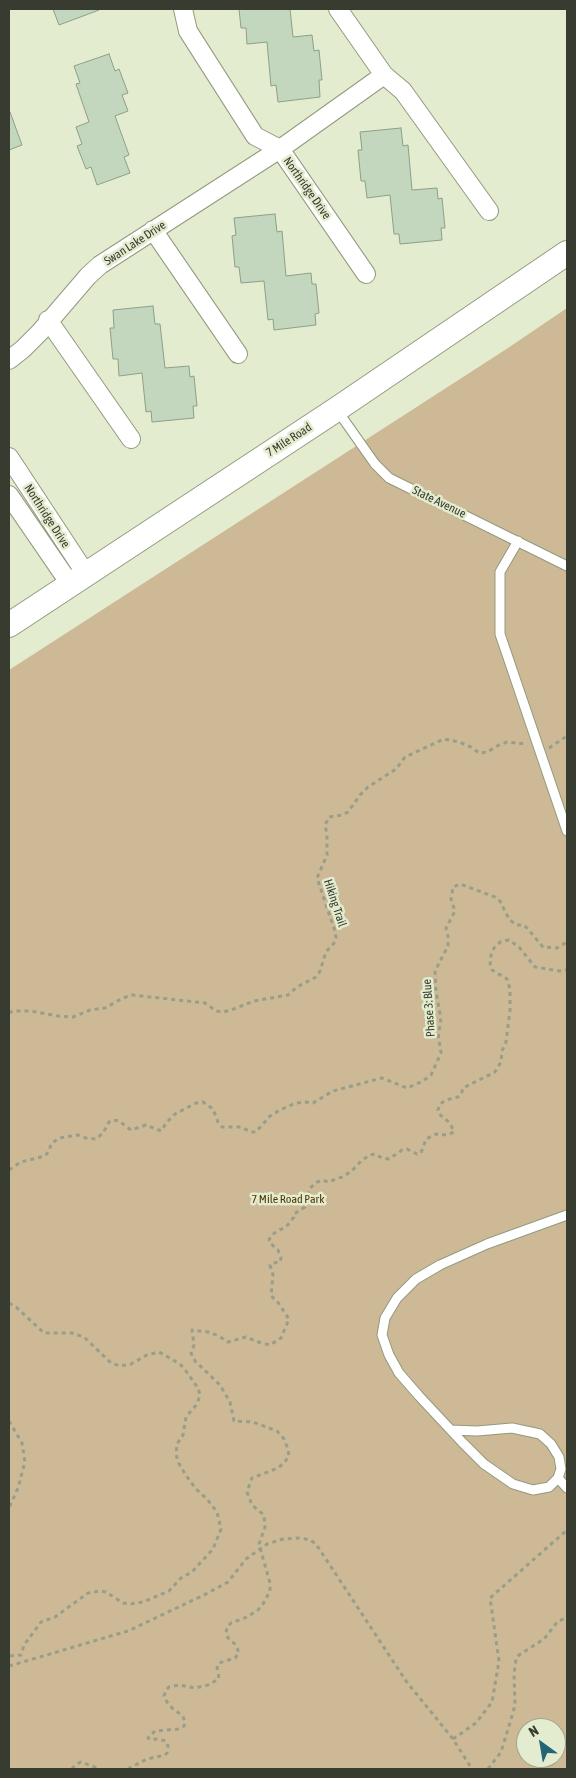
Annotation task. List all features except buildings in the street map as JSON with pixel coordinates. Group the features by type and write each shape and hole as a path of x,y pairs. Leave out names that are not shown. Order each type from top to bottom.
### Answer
{"street":[{"name":"Northridge Drive","path":"183,9 188,31 255,136 280,149 366,274"},
{"path":"338,9 384,75 403,91 489,211"},
{"name":"Swan Lake Drive","path":"9,360 28,343 100,265 280,149 384,75"},
{"path":"153,230 238,354"},
{"name":"7 Mile Road","path":"9,625 337,409 567,253"},
{"path":"48,320 131,439"},
{"name":"Northridge Drive","path":"9,457 78,579"},
{"name":"Northridge Drive","path":"9,495 78,579"}],"lane":[{"name":"State Avenue","path":"337,409 374,464 389,478 567,566"},
{"path":"518,541 500,572 500,634 567,831"},
{"path":"451,1430 477,1431 512,1428 540,1434 551,1444 560,1457 561,1469 558,1478 549,1487 533,1490 513,1484 484,1464 451,1430 399,1372 382,1335 385,1318 396,1298 416,1279 440,1265 487,1244 567,1215"},
{"path":"558,1478 567,1488"}],"path":[{"path":"539,748 550,748 567,736"},
{"name":"Hiking Trail","path":"9,1013 13,1011 31,1011 73,1017 90,1010 105,1008 132,995 206,1003 216,1011 223,1012 254,1001 288,995 297,987 316,977 326,952 335,942 336,938 317,878 327,856 325,825 329,816 342,815 348,812 368,787 396,769 405,757 444,739 459,742 479,753 487,752 499,744 507,742 517,742 539,748"},
{"name":"Phase 3: Blue","path":"9,1170 21,1162 45,1156 51,1144 59,1138 78,1135 96,1139 112,1120 119,1120 132,1130 146,1125 161,1131 175,1114 196,1103 202,1102 213,1110 222,1127 241,1127 256,1132 270,1116 285,1107 305,1102 313,1103 333,1091 382,1078 407,1088 423,1082 431,1075 441,1053 438,1033 441,1023 435,971 448,946 446,928 455,911 451,894 453,887 460,884 495,897 500,901 509,919 516,925 528,928 543,947 557,948 567,942"},
{"path":"128,1769 147,1759 165,1756 168,1746 166,1741 162,1739 149,1740 148,1736 155,1731 178,1729 184,1726 185,1720 167,1702 164,1696 166,1690 169,1687 179,1685 195,1688 208,1685 219,1678 219,1663 235,1658 238,1655 238,1649 226,1634 227,1627 231,1623 247,1618 258,1610 264,1604 270,1591 270,1583 259,1544 264,1533 265,1519 264,1515 252,1505 247,1492 252,1478 278,1468 284,1463 289,1456 288,1448 284,1439 277,1431 253,1422 234,1421 230,1402 220,1385 195,1361 192,1353 194,1345 192,1330 208,1332 228,1342 246,1337 270,1345 281,1338 289,1319 271,1296 273,1275 270,1265 280,1262 282,1258 278,1250 268,1240 271,1236 286,1227 294,1217 294,1214 307,1203 310,1188 317,1182 328,1182 342,1177 370,1155 375,1154 389,1159 402,1150 407,1150 414,1154 421,1153 426,1139 436,1134 448,1135 454,1132 450,1123 439,1114 440,1104 461,1095 463,1088 494,1072 501,1062 502,1051 506,1042 510,1010 510,989 507,979 492,970 490,966 494,948 500,942 509,940 519,946 535,967 559,971 567,970"},
{"path":"9,1303 16,1307 44,1333 72,1333 84,1337 111,1363 120,1366 131,1364 148,1355 159,1352 180,1364 198,1388 200,1395 197,1404 186,1417 183,1434 177,1444 176,1454 185,1474 216,1512 221,1529 213,1549 192,1572 181,1578 169,1591 143,1602 130,1604 123,1603 106,1592 88,1593 55,1617 41,1622 24,1645 21,1655 9,1656"},
{"path":"9,1421 22,1443 25,1462 18,1488 9,1508"},
{"path":"453,1739 476,1723 492,1702 500,1661 490,1598 567,1530"},
{"path":"9,1666 128,1631 228,1582 246,1559 266,1544 283,1539 310,1540 316,1544 406,1681 453,1739 472,1769"},
{"path":"488,1769 501,1752 515,1705 514,1674 516,1659 519,1655 544,1639 558,1621 567,1618"},
{"path":"72,1769 75,1764 81,1762 100,1769"}],"green space":[{"name":"7 Mile Road Park","path":"567,308 567,1769 9,1769 9,670"}]}
